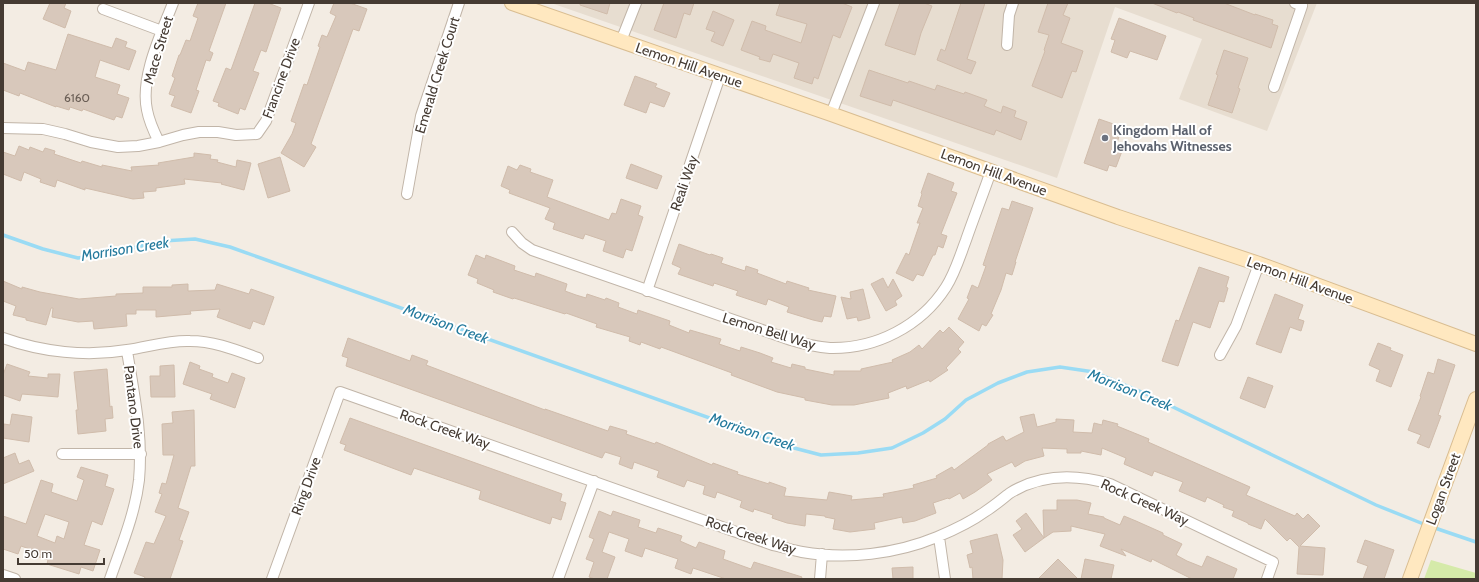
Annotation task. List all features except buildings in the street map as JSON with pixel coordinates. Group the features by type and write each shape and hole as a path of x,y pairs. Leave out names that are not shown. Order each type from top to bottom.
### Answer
{"street":[{"name":"Mace Street","path":"158,142 147,109 145,91 148,73 172,3"},
{"name":"Francine Drive","path":"3,128 43,129 91,142 118,147 138,146 200,132 218,132 236,135 257,134 266,121 309,3"},
{"name":"Emerald Creek Court","path":"408,194 421,116 459,3"},
{"name":"Lemon Hill Avenue","path":"512,3 831,114 1118,217 1259,264 1476,344"},
{"path":"621,41 636,3"},
{"path":"831,114 874,3"},
{"path":"1007,45 1009,15 1013,3"},
{"path":"1274,87 1299,4"},
{"path":"103,9 162,31"},
{"name":"Reali Way","path":"648,291 720,76"},
{"name":"Lemon Bell Way","path":"512,232 522,243 532,250 648,291 809,345 829,348 848,347 866,344 885,338 902,330 917,319 934,303 946,287 955,271 991,171"},
{"path":"1220,355 1236,326 1259,264"},
{"path":"3,338 44,350 76,353 104,353 171,341 205,342 224,346 258,358"},
{"name":"Pantano Drive","path":"110,579 134,505 139,481 141,454 139,424 126,350"},
{"name":"Rock Creek Way","path":"340,392 773,545 802,552 850,555 902,549 939,537 968,522 1011,493 1025,486 1044,480 1075,476 1091,478 1110,484 1273,562 1267,579"},
{"name":"Ring Drive","path":"272,579 340,392"},
{"name":"Logan Street","path":"1410,579 1476,399"},
{"path":"62,454 141,454"},
{"path":"558,579 594,481"},
{"path":"939,537 945,579"},
{"path":"820,579 822,554"},
{"path":"3,575 15,579"}],"shaded area":[{"path":"551,3 1317,3 1267,131 1179,99 1202,39 1115,7 1057,178"}],"green space":[{"path":"1431,560 1476,573 1476,579 1424,579"}],"waterway":[{"name":"Morrison Creek","path":"3,235 43,249 78,258 110,253 163,241 195,239 230,247 794,448 821,455 858,453 892,448 923,433 945,419 966,400 998,383 1027,372 1060,367 1094,372 1144,393 1376,505 1426,525"},
{"name":"Morrison Creek","path":"1432,527 1476,542"}],"place":[{"name":"Kingdom Hall of Jehovahs Witnesses","path":"1105,138"}]}
